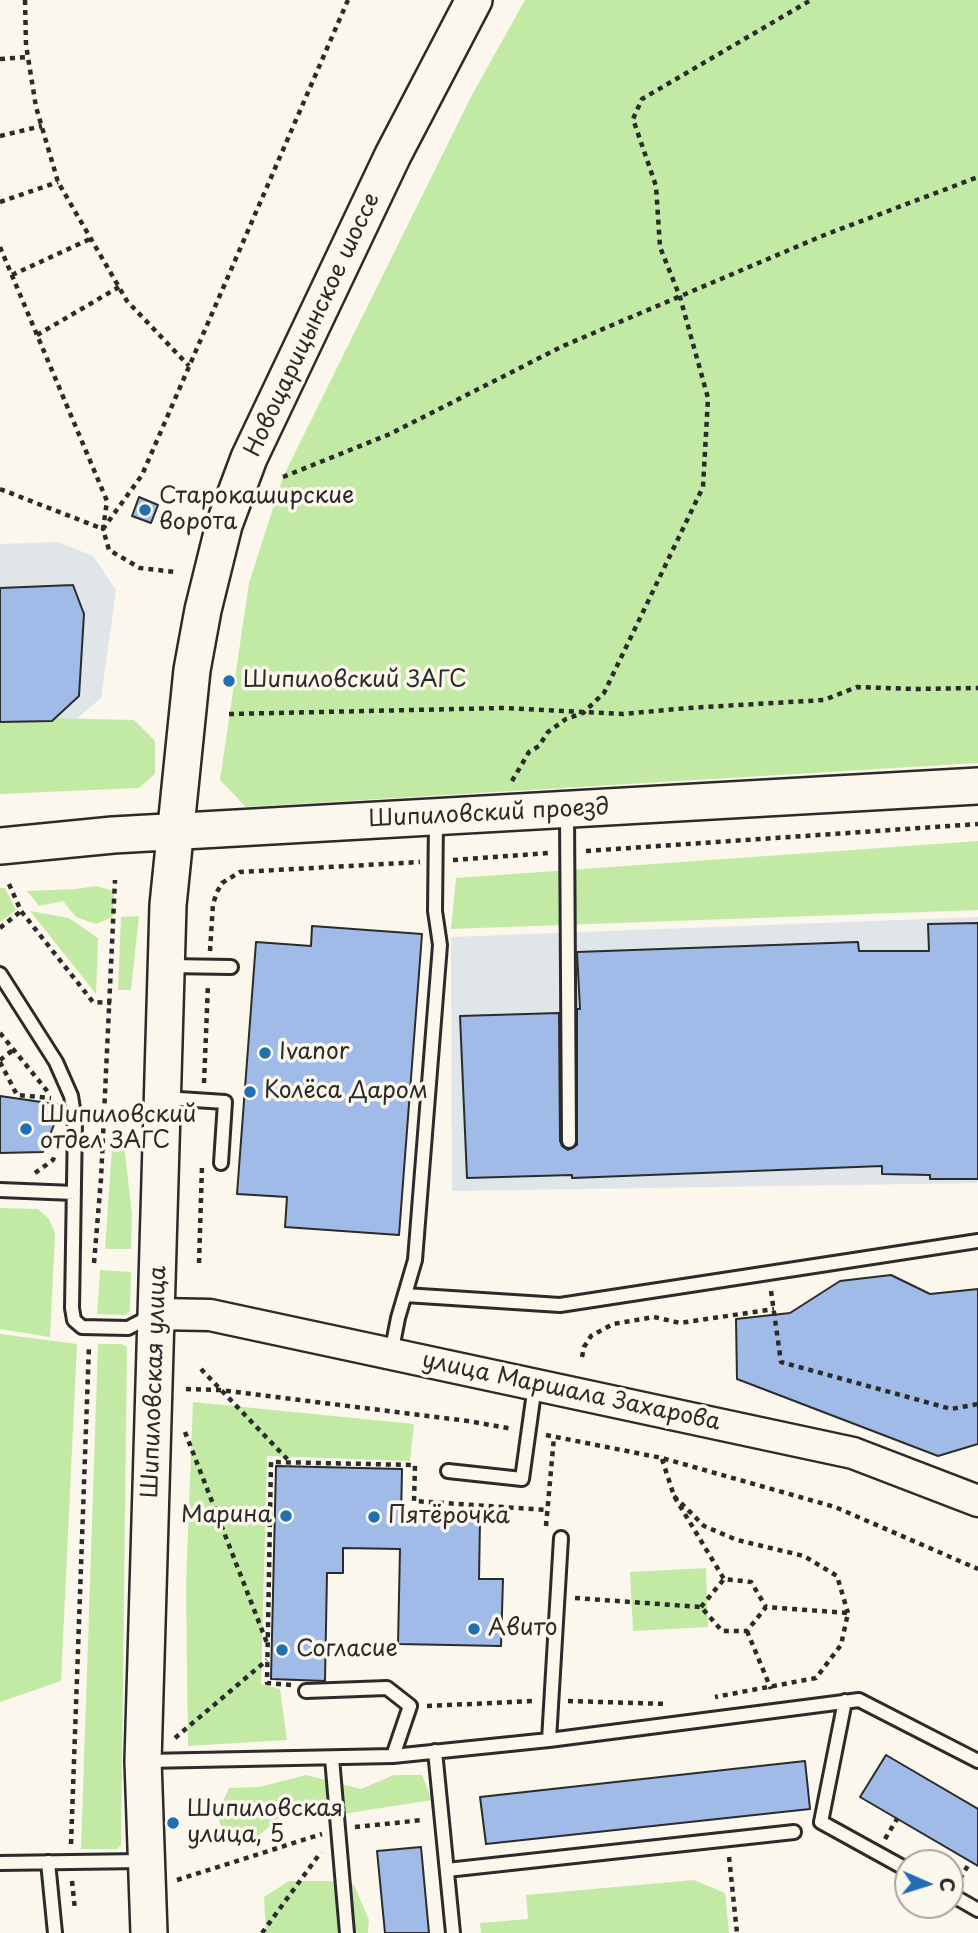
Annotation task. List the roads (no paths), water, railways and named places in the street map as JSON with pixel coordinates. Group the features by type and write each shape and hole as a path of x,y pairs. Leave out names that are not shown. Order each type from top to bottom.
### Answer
{"main road":[{"name":"Новоцарицынское шоссе","path":"177,832 192,670 203,610 224,525 249,458 291,367 393,155 474,0"},
{"name":"Шипиловский проезд","path":"0,846 113,835 978,786"},
{"name":"Шипиловская улица","path":"149,1933 159,1871 143,1761 168,905 177,832"}],"street":[{"name":"улица Маршала Захарова","path":"156,1314 210,1315 853,1452 978,1501"}],"lane":[{"path":"567,810 569,1141"},
{"path":"391,1354 415,1259 440,945 435,911 436,817"},
{"path":"167,966 231,967"},
{"path":"0,974 56,1062 71,1096 75,1121 74,1320 82,1326 128,1328 156,1314"},
{"path":"164,1098 226,1102 221,1163"},
{"path":"0,1190 74,1193"},
{"path":"405,1295 560,1305 978,1241"},
{"path":"447,1471 522,1479 536,1385"},
{"path":"549,1740 561,1538"},
{"path":"306,1691 387,1688 410,1706 393,1756"},
{"path":"143,1761 393,1756 549,1740 859,1700 978,1761"},
{"path":"845,1702 821,1822 894,1862"},
{"path":"435,1751 453,1933"},
{"path":"332,1758 347,1933"},
{"path":"447,1870 794,1832"},
{"path":"12,1847 6,1863 71,1862 159,1871"},
{"path":"48,1863 55,1933"}],"place":[{"name":"Старокаширские ворота","path":"145,510"},
{"name":"Шипиловский ЗАГС","path":"229,681"},
{"name":"Ivanor","path":"265,1053"},
{"name":"Колёса Даром","path":"250,1092"},
{"name":"Шипиловский отдел ЗАГС","path":"26,1129"},
{"name":"Марина","path":"286,1516"},
{"name":"Пятёрочка","path":"374,1517"},
{"name":"Авито","path":"474,1629"},
{"name":"Согласие","path":"282,1650"},
{"name":"Шипиловская улица, 5","path":"173,1823"}]}
